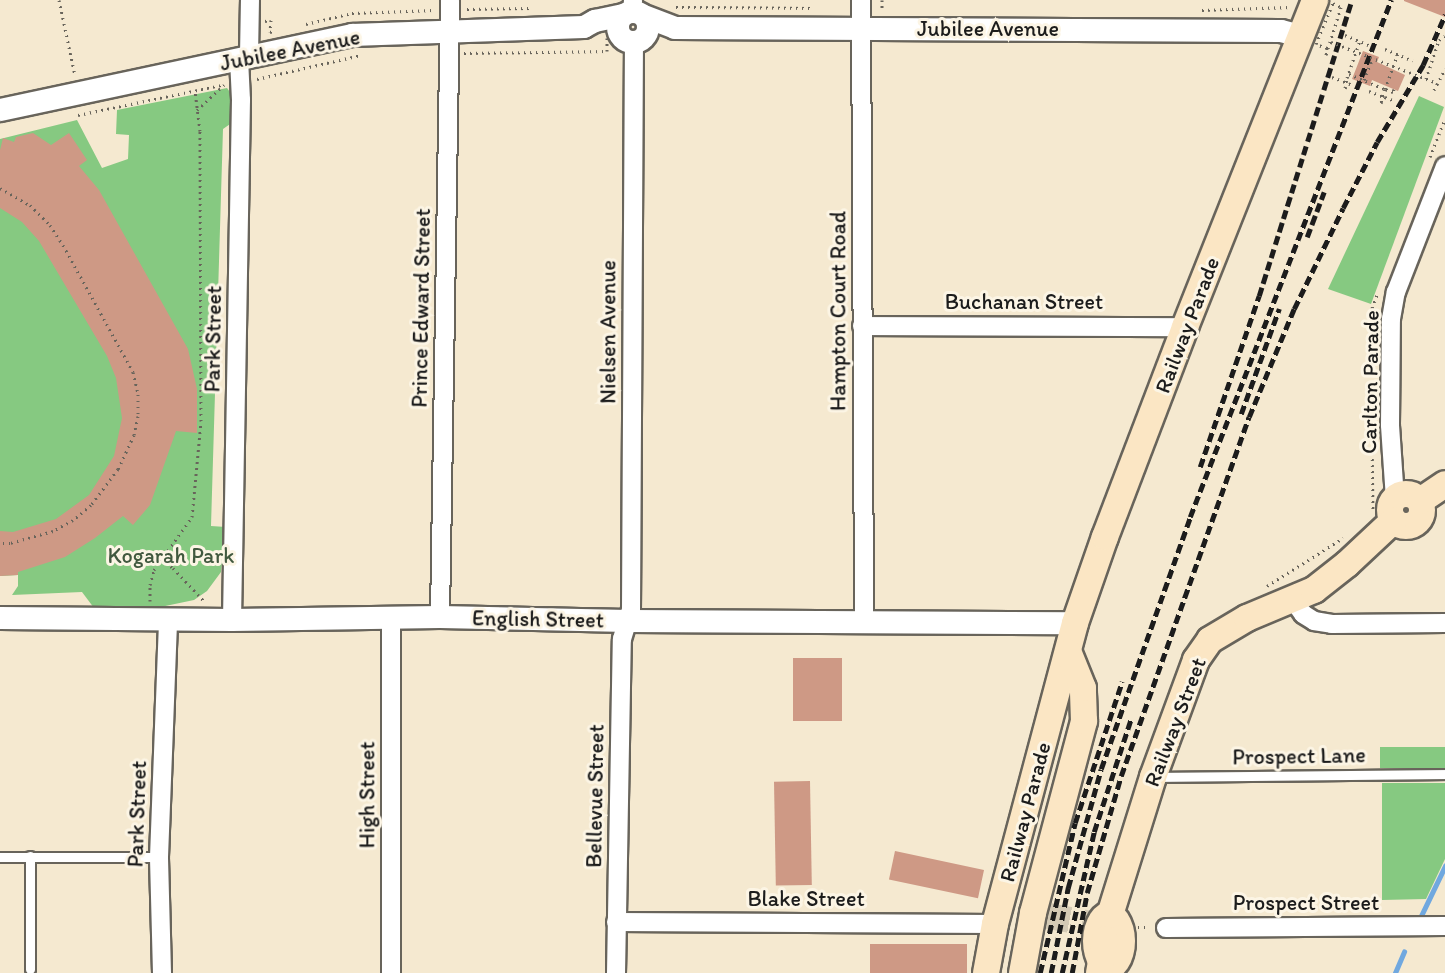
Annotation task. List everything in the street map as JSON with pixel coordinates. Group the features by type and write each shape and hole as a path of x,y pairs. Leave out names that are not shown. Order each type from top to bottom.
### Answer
{"main road":[{"name":"Railway Parade","path":"986,973 995,924 1076,623 1105,537 1185,327 1315,0"},
{"name":"Railway Street","path":"1099,973 1105,926 1153,777 1196,660 1210,640 1247,618 1314,590 1347,564 1403,507 1445,484"},
{"name":"Railway Parade","path":"1022,973 1039,914 1084,721 1083,688 1069,653"}],"street":[{"name":"Park Street","path":"227,620 232,83 244,57 250,0"},
{"name":"Prince Edward Street","path":"440,617 450,0"},
{"name":"Hampton Court Road","path":"861,0 864,622"},
{"name":"Jubilee Avenue","path":"0,110 352,35 449,42 584,27 595,21 630,26 675,28 1281,31 1301,36"},
{"name":"Nielsen Avenue","path":"628,621 631,598 630,26"},
{"name":"Carlton Parade","path":"1403,507 1390,425 1391,319 1396,292 1445,166"},
{"name":"Buchanan Street","path":"862,326 1185,327"},
{"path":"1293,600 1304,614 1314,621 1332,624 1445,623"},
{"name":"High Street","path":"391,617 391,973"},
{"name":"English Street","path":"0,618 227,620 440,617 628,621 1076,623"},
{"name":"Park Street","path":"159,620 159,857 162,973"},
{"name":"Bellevue Street","path":"616,973 622,639 628,621"},
{"name":"Blake Street","path":"616,922 995,924"},
{"name":"Prospect Street","path":"1166,928 1445,926"}],"lane":[{"name":"Prospect Lane","path":"1153,777 1445,774"},
{"path":"30,856 30,969"},
{"path":"0,857 159,857"}],"path":[{"path":"59,0 75,77"},
{"path":"666,6 819,8"},
{"path":"1326,55 1341,7"},
{"path":"449,42 630,26"},
{"path":"1345,35 1369,45"},
{"path":"1426,77 1439,40 1445,36"},
{"path":"1330,41 1426,77 1437,83 1434,90 1445,69"},
{"path":"1332,76 1351,84 1345,88 1349,73 1360,41"},
{"path":"1385,49 1413,61"},
{"path":"75,115 364,54"},
{"path":"1385,97 1381,103 1398,54"},
{"path":"1364,81 1373,58"},
{"path":"1349,73 1393,92 1394,89"},
{"path":"197,110 232,83"},
{"path":"159,620 150,585 161,559 192,517 201,421 200,131 195,91"},
{"path":"1369,91 1395,101"},
{"path":"0,188 30,205 50,225 133,372 138,405 134,435 106,488 91,505 73,520 53,531 10,543 0,543"},
{"path":"161,559 227,620"},
{"path":"1105,926 1166,928"}],"green space":[{"name":"Kogarah Park","path":"227,88 232,95 233,122 223,129 211,526 226,527 221,572 207,591 194,600 146,610 94,608 82,592 12,595 18,586 18,575 0,576 0,139 77,120 102,168 128,159 129,135 116,134 117,110"},
{"path":"1419,96 1444,107 1371,304 1328,289"},
{"path":"1380,747 1445,747 1445,768 1380,768"},
{"path":"1382,783 1445,783 1445,859 1426,899 1382,900"}],"building":[{"path":"1445,0 1445,17 1404,1"},
{"path":"1363,51 1379,57 1377,62 1405,75 1398,91 1372,80 1370,86 1352,79"},
{"path":"33,133 51,145 69,133 87,160 79,166 99,190 188,349 197,389 197,433 176,431 150,505 133,525 123,516 95,538 65,557 18,572 18,575 0,576 0,531 13,532 56,519 89,495 114,456 122,418 116,378 107,356 39,241 22,222 0,208 0,150 3,138 14,142 16,137"},
{"path":"793,658 842,658 842,721 793,721"},
{"path":"810,781 812,885 776,886 774,782"},
{"path":"895,851 984,870 978,898 889,879"},
{"path":"870,944 967,944 967,973 870,973"}],"waterway":[{"path":"1420,918 1445,866"},
{"path":"1395,973 1404,952"}],"tunnel":[{"path":"1044,915 1091,924"}],"railway":[{"path":"1200,467 1259,296 1352,0"},
{"path":"1051,973 1068,888 1101,769 1190,517 1391,0"},
{"path":"1072,973 1087,893 1121,776 1249,417 1294,309 1343,208 1377,142 1423,65 1445,15"},
{"path":"1307,237 1324,192"},
{"path":"1241,414 1279,309"},
{"path":"1040,973 1075,823 1122,682"},
{"path":"1062,973 1094,832 1131,719"}]}
